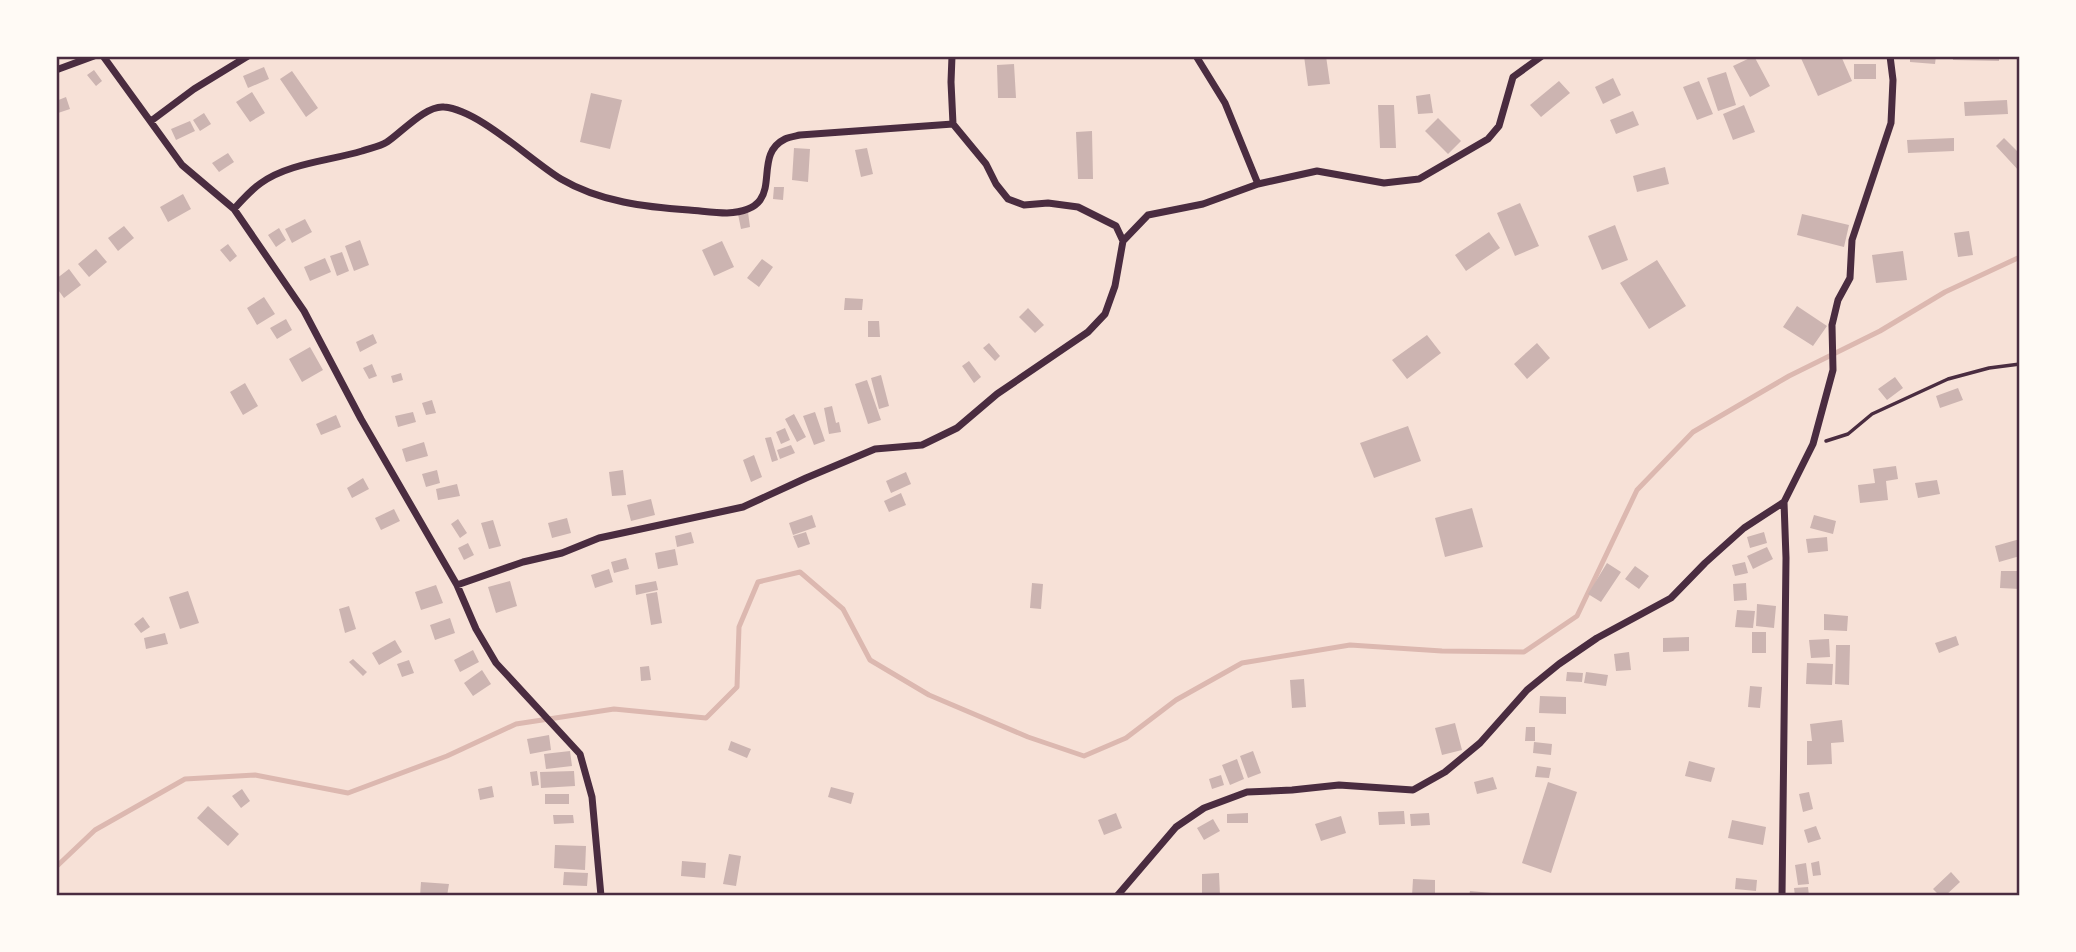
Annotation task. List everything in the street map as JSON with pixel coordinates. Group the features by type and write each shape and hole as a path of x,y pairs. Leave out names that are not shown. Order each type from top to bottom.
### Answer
{"street":[{"path":"56,70 94,56"},
{"path":"103,56 182,164 233,209 304,311 361,419 457,585 476,629 496,663 580,754 592,797 601,896"},
{"path":"150,121 194,89 248,56"},
{"path":"457,585 523,562 562,553 599,538 744,507 875,449 922,444 957,428 997,394 1088,332 1105,314 1115,286 1122,240 1116,226 1078,207 1048,203 1024,205 1008,199 996,184 986,164 953,124 953,56"},
{"path":"1196,56 1225,103 1258,184"},
{"path":"1122,240 1148,215 1203,204 1258,184 1317,171 1384,183 1419,179 1488,139 1499,125 1513,77 1542,56"},
{"path":"1782,896 1786,558 1784,502 1814,444 1833,370 1832,325 1838,300 1850,278 1852,240 1891,123 1893,80 1890,56"},
{"path":"233,209 261,183 282,172 383,144 428,110 444,107 466,114 492,128 563,180 610,200 662,208 725,213 756,205 765,193 767,166 774,149 784,139 800,135 953,124"},
{"path":"1117,896 1176,827 1203,808 1247,792 1339,785 1413,790 1434,778 1480,743 1527,690 1559,664 1597,638 1671,598 1744,528 1784,502"}],"path":[{"path":"1814,444 1848,434 1872,414 1948,379 1989,368 2020,364"}],"building":[{"path":"1304,56 1326,56 1330,84 1308,86"},
{"path":"1754,56 1770,86 1750,97 1733,66"},
{"path":"1800,56 1841,56 1852,81 1818,96"},
{"path":"1910,56 1936,56 1935,64 1910,62"},
{"path":"1953,56 1999,56 1999,61 1953,60"},
{"path":"1014,64 1016,98 998,98 997,65"},
{"path":"1854,64 1876,64 1876,79 1854,79"},
{"path":"264,67 269,79 248,88 243,76"},
{"path":"94,70 102,81 96,86 87,75"},
{"path":"292,71 318,108 306,117 280,79"},
{"path":"1726,72 1736,105 1718,111 1707,78"},
{"path":"1613,78 1621,95 1603,104 1595,87"},
{"path":"1559,81 1570,93 1541,117 1530,105"},
{"path":"1699,81 1713,114 1697,120 1683,87"},
{"path":"252,92 265,113 250,122 236,102"},
{"path":"591,93 622,100 610,149 580,142"},
{"path":"1430,94 1433,113 1418,114 1416,96"},
{"path":"66,97 70,109 58,113 56,101"},
{"path":"2007,100 2008,114 1965,116 1964,102"},
{"path":"1378,105 1394,105 1396,148 1380,148"},
{"path":"1744,105 1755,132 1733,140 1723,114"},
{"path":"1633,111 1639,125 1616,134 1610,120"},
{"path":"204,113 211,124 200,131 193,120"},
{"path":"1438,118 1461,141 1448,154 1425,131"},
{"path":"190,121 195,131 176,140 171,129"},
{"path":"1092,131 1093,179 1078,179 1076,132"},
{"path":"1954,138 1954,151 1908,153 1907,140"},
{"path":"2004,138 2020,154 2020,172 1996,146"},
{"path":"794,148 810,149 808,182 792,180"},
{"path":"867,148 873,174 861,177 855,150"},
{"path":"228,153 234,162 219,172 212,163"},
{"path":"1665,167 1669,184 1637,192 1633,176"},
{"path":"774,187 784,187 783,200 773,199"},
{"path":"183,194 191,209 168,222 160,207"},
{"path":"1520,203 1539,246 1515,256 1497,213"},
{"path":"748,212 750,227 741,229 738,214"},
{"path":"1802,214 1849,225 1844,247 1797,235"},
{"path":"305,219 312,232 292,243 285,229"},
{"path":"1615,225 1628,260 1602,270 1588,236"},
{"path":"124,226 134,238 118,251 108,238"},
{"path":"279,228 286,240 276,247 268,235"},
{"path":"1969,231 1973,255 1958,257 1954,233"},
{"path":"1489,232 1500,248 1466,271 1455,255"},
{"path":"360,240 369,265 354,271 345,246"},
{"path":"722,241 734,267 714,276 702,250"},
{"path":"228,244 237,256 230,262 220,250"},
{"path":"96,249 107,262 89,277 78,264"},
{"path":"1903,251 1907,280 1876,283 1872,255"},
{"path":"342,252 349,271 337,276 330,256"},
{"path":"325,258 331,272 310,281 304,267"},
{"path":"762,259 773,267 759,287 747,278"},
{"path":"1657,260 1686,306 1649,329 1620,283"},
{"path":"69,269 81,285 64,298 56,287 56,279"},
{"path":"264,297 275,314 257,325 247,308"},
{"path":"845,298 863,299 862,310 844,310"},
{"path":"1797,306 1827,326 1813,346 1783,327"},
{"path":"1028,308 1044,325 1035,333 1019,317"},
{"path":"286,319 292,330 277,339 270,328"},
{"path":"868,321 879,321 880,337 868,337"},
{"path":"373,334 377,343 360,352 356,342"},
{"path":"1427,335 1441,353 1407,379 1392,360"},
{"path":"989,343 1000,356 995,361 983,348"},
{"path":"1537,343 1550,358 1527,379 1514,364"},
{"path":"310,347 323,370 302,382 289,359"},
{"path":"969,361 981,377 974,383 962,366"},
{"path":"372,364 377,376 369,379 363,368"},
{"path":"401,373 403,380 393,383 391,376"},
{"path":"881,375 889,406 879,409 871,378"},
{"path":"1895,377 1903,388 1887,400 1878,389"},
{"path":"867,380 881,420 868,424 855,384"},
{"path":"245,383 258,406 243,415 230,392"},
{"path":"1958,388 1963,400 1940,408 1936,396"},
{"path":"432,400 436,413 426,415 422,403"},
{"path":"832,406 841,432 829,434 824,408"},
{"path":"413,412 416,422 398,427 395,416"},
{"path":"815,412 825,441 814,445 803,416"},
{"path":"794,414 806,437 797,442 785,419"},
{"path":"336,415 341,427 321,435 316,424"},
{"path":"1408,426 1421,461 1374,478 1360,443"},
{"path":"785,428 790,440 781,444 776,432"},
{"path":"771,437 778,460 772,462 765,438"},
{"path":"424,442 428,456 406,462 402,449"},
{"path":"791,445 795,453 780,459 777,450"},
{"path":"754,455 762,477 751,482 743,460"},
{"path":"1896,466 1898,479 1886,481 1888,500 1860,503 1858,485 1875,483 1873,469"},
{"path":"437,470 440,483 426,487 422,474"},
{"path":"623,470 626,495 612,496 609,472"},
{"path":"906,472 911,484 891,493 886,481"},
{"path":"363,478 369,489 352,498 347,488"},
{"path":"1937,480 1940,494 1918,498 1915,483"},
{"path":"457,484 460,496 438,500 436,489"},
{"path":"901,493 906,505 889,512 884,501"},
{"path":"651,499 655,515 631,521 627,505"},
{"path":"1472,508 1483,547 1445,557 1435,518"},
{"path":"394,509 400,521 381,530 375,518"},
{"path":"812,515 816,527 793,535 789,523"},
{"path":"1814,515 1836,521 1833,534 1810,528"},
{"path":"567,518 571,533 552,538 548,523"},
{"path":"458,519 467,533 460,538 451,524"},
{"path":"493,520 501,546 489,549 481,523"},
{"path":"691,532 694,543 677,547 675,536"},
{"path":"806,532 810,544 798,548 793,536"},
{"path":"1764,532 1767,543 1750,548 1747,537"},
{"path":"1827,537 1828,551 1808,553 1806,539"},
{"path":"2020,539 2020,556 1999,562 1995,546"},
{"path":"468,543 474,555 464,560 458,548"},
{"path":"1767,547 1773,559 1753,569 1747,556"},
{"path":"675,549 678,565 658,569 655,553"},
{"path":"626,558 629,569 614,573 611,562"},
{"path":"1745,562 1748,573 1735,576 1732,565"},
{"path":"1607,563 1621,572 1601,602 1588,594"},
{"path":"1635,566 1649,576 1639,589 1625,579"},
{"path":"609,569 613,582 595,588 591,575"},
{"path":"2001,571 2020,571 2020,589 2000,588"},
{"path":"510,581 517,606 496,613 488,587"},
{"path":"656,581 658,590 636,595 635,585"},
{"path":"1032,583 1043,584 1041,609 1030,608"},
{"path":"1746,583 1747,600 1734,601 1733,584"},
{"path":"436,585 443,603 421,610 415,592"},
{"path":"188,591 199,623 180,629 169,597"},
{"path":"657,592 662,623 651,625 646,594"},
{"path":"1757,604 1776,606 1774,628 1756,626"},
{"path":"349,606 356,629 345,633 339,609"},
{"path":"1737,610 1755,611 1753,628 1735,627"},
{"path":"1824,614 1848,616 1847,631 1824,630"},
{"path":"143,617 150,627 141,633 134,624"},
{"path":"450,618 455,633 435,640 430,625"},
{"path":"1752,632 1766,632 1766,653 1752,653"},
{"path":"165,633 168,644 146,649 144,638"},
{"path":"1956,636 1959,645 1939,653 1935,643"},
{"path":"1689,637 1689,651 1663,652 1663,638"},
{"path":"1829,639 1830,657 1811,658 1809,640"},
{"path":"395,640 402,652 379,665 372,653"},
{"path":"1836,645 1850,645 1849,685 1835,684"},
{"path":"473,650 479,662 460,672 454,660"},
{"path":"1629,652 1631,670 1616,671 1614,654"},
{"path":"353,659 367,672 363,676 349,662"},
{"path":"409,660 414,673 402,677 397,664"},
{"path":"1807,663 1833,664 1832,685 1806,684"},
{"path":"649,666 651,680 641,681 640,667"},
{"path":"482,670 491,684 473,696 464,683"},
{"path":"1567,672 1583,673 1582,682 1566,681"},
{"path":"1586,672 1608,675 1606,686 1584,683"},
{"path":"1304,679 1306,707 1292,708 1290,680"},
{"path":"1750,686 1762,687 1760,708 1748,707"},
{"path":"1540,696 1566,697 1566,714 1539,713"},
{"path":"1842,720 1844,742 1831,743 1832,764 1807,765 1807,741 1812,741 1810,724"},
{"path":"1455,723 1462,750 1442,755 1435,728"},
{"path":"1526,727 1535,727 1535,741 1525,741"},
{"path":"549,735 551,750 530,754 527,739"},
{"path":"731,741 751,749 747,758 728,750"},
{"path":"1534,742 1552,744 1551,755 1533,753"},
{"path":"570,751 572,766 546,769 544,754"},
{"path":"1253,751 1261,773 1248,778 1240,756"},
{"path":"1237,759 1244,779 1230,785 1222,765"},
{"path":"1689,761 1715,768 1711,782 1685,776"},
{"path":"1537,766 1551,768 1549,778 1535,777"},
{"path":"537,771 539,785 532,786 530,772"},
{"path":"574,771 575,786 541,788 540,772"},
{"path":"1221,775 1224,785 1212,789 1209,779"},
{"path":"1493,777 1497,789 1477,794 1474,782"},
{"path":"1548,782 1577,792 1551,873 1522,863"},
{"path":"492,786 494,797 480,800 478,789"},
{"path":"831,787 854,793 851,804 828,797"},
{"path":"242,789 250,801 241,808 232,796"},
{"path":"1809,792 1813,809 1803,812 1799,794"},
{"path":"545,794 569,794 569,804 545,804"},
{"path":"208,806 239,834 228,846 197,818"},
{"path":"1404,811 1405,824 1379,825 1378,812"},
{"path":"1116,813 1122,828 1104,835 1098,820"},
{"path":"1248,813 1248,823 1227,823 1227,814"},
{"path":"1429,813 1430,825 1411,826 1410,814"},
{"path":"553,815 573,815 574,823 554,824"},
{"path":"1341,816 1346,833 1321,841 1315,824"},
{"path":"1213,819 1220,831 1204,840 1197,828"},
{"path":"1732,820 1766,827 1763,845 1728,838"},
{"path":"1816,826 1821,839 1808,843 1804,830"},
{"path":"555,845 586,846 585,870 554,868"},
{"path":"729,854 741,856 736,886 723,884"},
{"path":"682,861 706,863 705,878 681,876"},
{"path":"1819,861 1821,875 1813,876 1811,863"},
{"path":"1806,863 1809,884 1798,885 1795,865"},
{"path":"564,872 588,873 587,886 563,885"},
{"path":"1951,872 1960,882 1945,896 1940,896 1933,889"},
{"path":"1219,873 1220,896 1202,896 1202,874"},
{"path":"1736,878 1757,880 1756,891 1735,889"},
{"path":"1413,879 1435,880 1435,896 1412,896"},
{"path":"421,882 449,884 447,896 420,896"},
{"path":"1808,887 1809,896 1795,896 1794,888"},
{"path":"1470,891 1492,893 1491,896 1469,896"}],"waterway":[{"path":"56,867 95,830 185,779 255,775 348,793 447,756 516,724 614,709 706,718 737,687 739,627 758,582 800,572 843,609 870,660 929,695 1028,737 1084,756 1126,738 1176,700 1242,663 1350,645 1442,651 1524,652 1577,616 1637,490 1693,432 1789,376 1880,331 1945,292 2020,257"}]}
